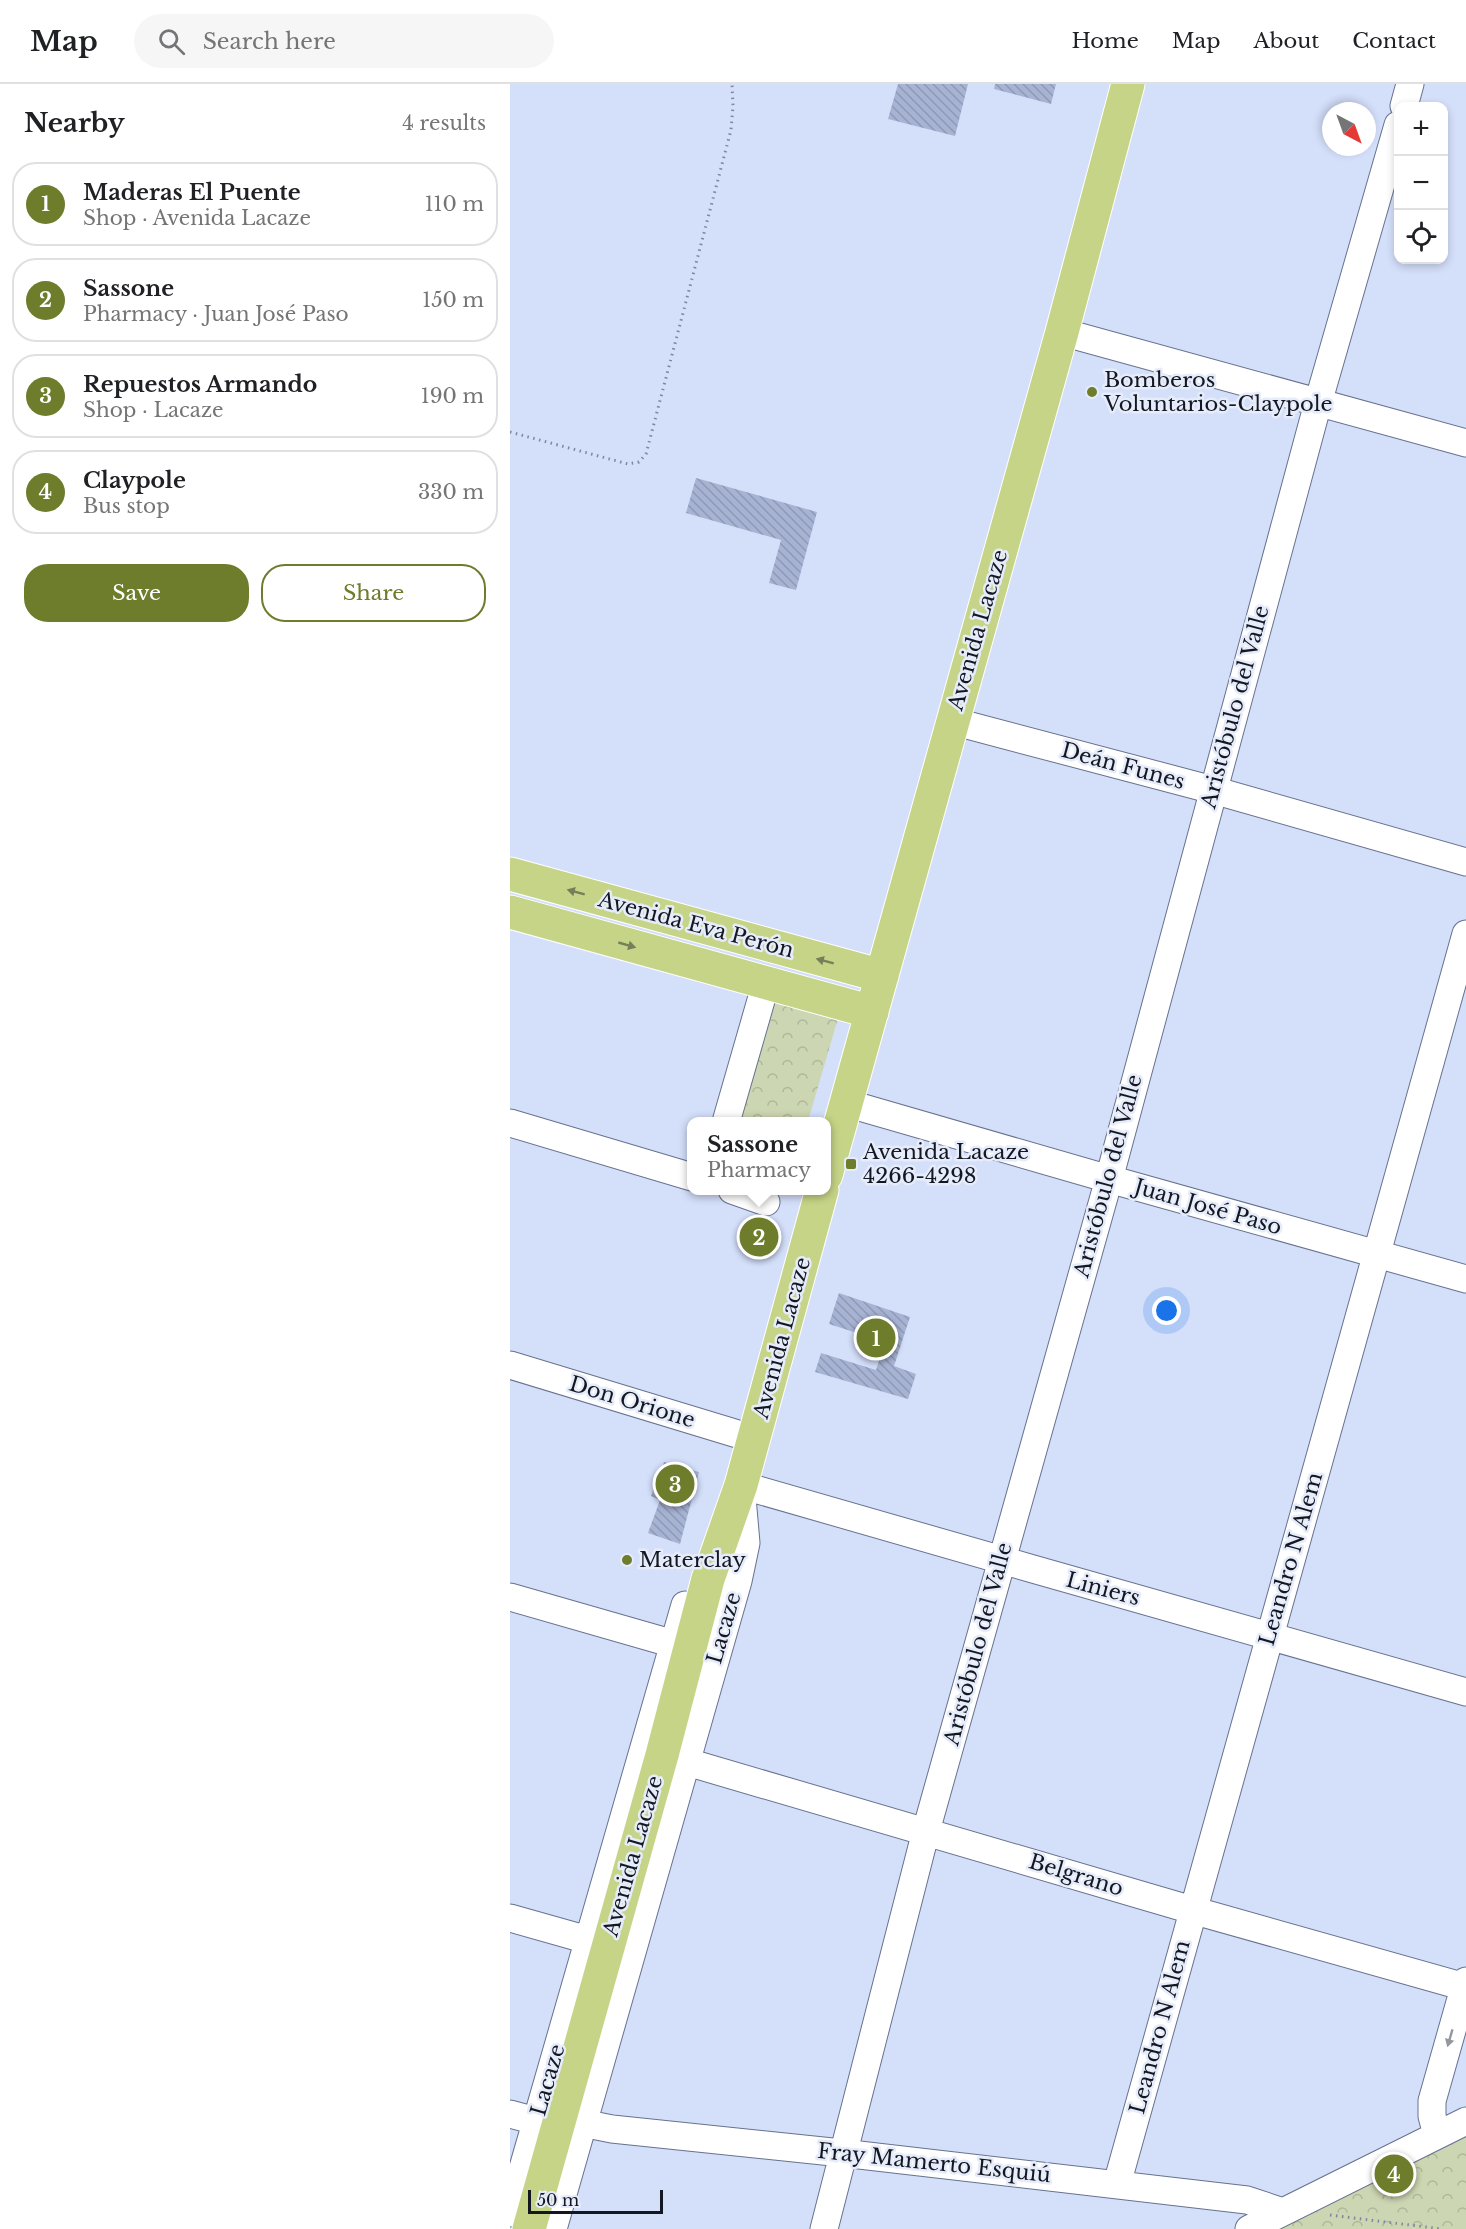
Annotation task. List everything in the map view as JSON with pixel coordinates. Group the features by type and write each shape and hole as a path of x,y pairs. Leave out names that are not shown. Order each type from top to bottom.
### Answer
{"main road":[{"name":"Avenida Lacaze","path":"831,1157 1062,332 1128,84"},
{"name":"Avenida Eva Perón","path":"510,874 882,976"},
{"name":"Avenida Eva Perón","path":"510,912 872,1012"},
{"name":"Avenida Lacaze","path":"541,2229 674,1758 708,1579 741,1485 821,1195"},
{"name":"Avenida Lacaze","path":"530,2229 674,1758"}],"street":[{"path":"1405,102 1410,84"},
{"name":"Aristóbulo del Valle","path":"824,2229 926,1831 1108,1179 1318,403 1394,139"},
{"path":"1062,332 1466,443"},
{"name":"Deán Funes","path":"952,721 1213,790 1466,862"},
{"name":"Leandro N Alem","path":"1117,2184 1466,934"},
{"path":"727,1117 766,983"},
{"name":"Juan José Paso","path":"846,1103 1466,1279"},
{"path":"510,1123 687,1176"},
{"path":"744,1195 766,1202"},
{"name":"Don Orione","path":"510,1365 754,1439"},
{"name":"Liniers","path":"741,1485 1000,1561 1466,1692"},
{"name":"Lacaze","path":"510,2213 703,1550 718,1520 741,1485"},
{"path":"510,1597 674,1644"},
{"path":"553,2229 674,1758"},
{"name":"Belgrano","path":"674,1758 1192,1910 1465,1984"},
{"path":"510,1918 588,1940"},
{"path":"1437,2135 1432,2116 1432,2101 1465,1984"},
{"path":"510,2114 536,2121"},
{"path":"1249,2229 1466,2121"},
{"name":"Fray Mamerto Esquiú","path":"582,2123 612,2129 1247,2199 1283,2212"}],"path":[{"path":"510,432 628,464 639,462 646,454 731,130 732,84"},
{"path":"1319,2213 1442,2229"}],"green space":[{"path":"773,996 839,1015 809,1117 738,1117"},
{"path":"1466,2135 1466,2229 1275,2229"}],"building":[{"path":"898,84 968,84 955,136 888,119"},
{"path":"995,84 1056,84 1051,104 994,89"},
{"path":"696,478 817,512 796,590 769,583 781,540 686,513"},
{"path":"839,1293 910,1317 894,1366 916,1374 908,1399 815,1372 821,1353 876,1370 885,1342 829,1324"},
{"path":"664,1462 699,1472 680,1544 648,1533 660,1500 651,1496"}],"place":[{"name":"Bomberos Voluntarios-Claypole","path":"1092,392"},
{"name":"Avenida Lacaze 4266-4298","path":"851,1164"},
{"name":"Sassone","path":"759,1237"},
{"name":"Maderas El Puente","path":"876,1338"},
{"name":"Repuestos Armando","path":"675,1484"},
{"name":"Materclay","path":"627,1560"},
{"name":"Claypole","path":"1394,2174"}]}
